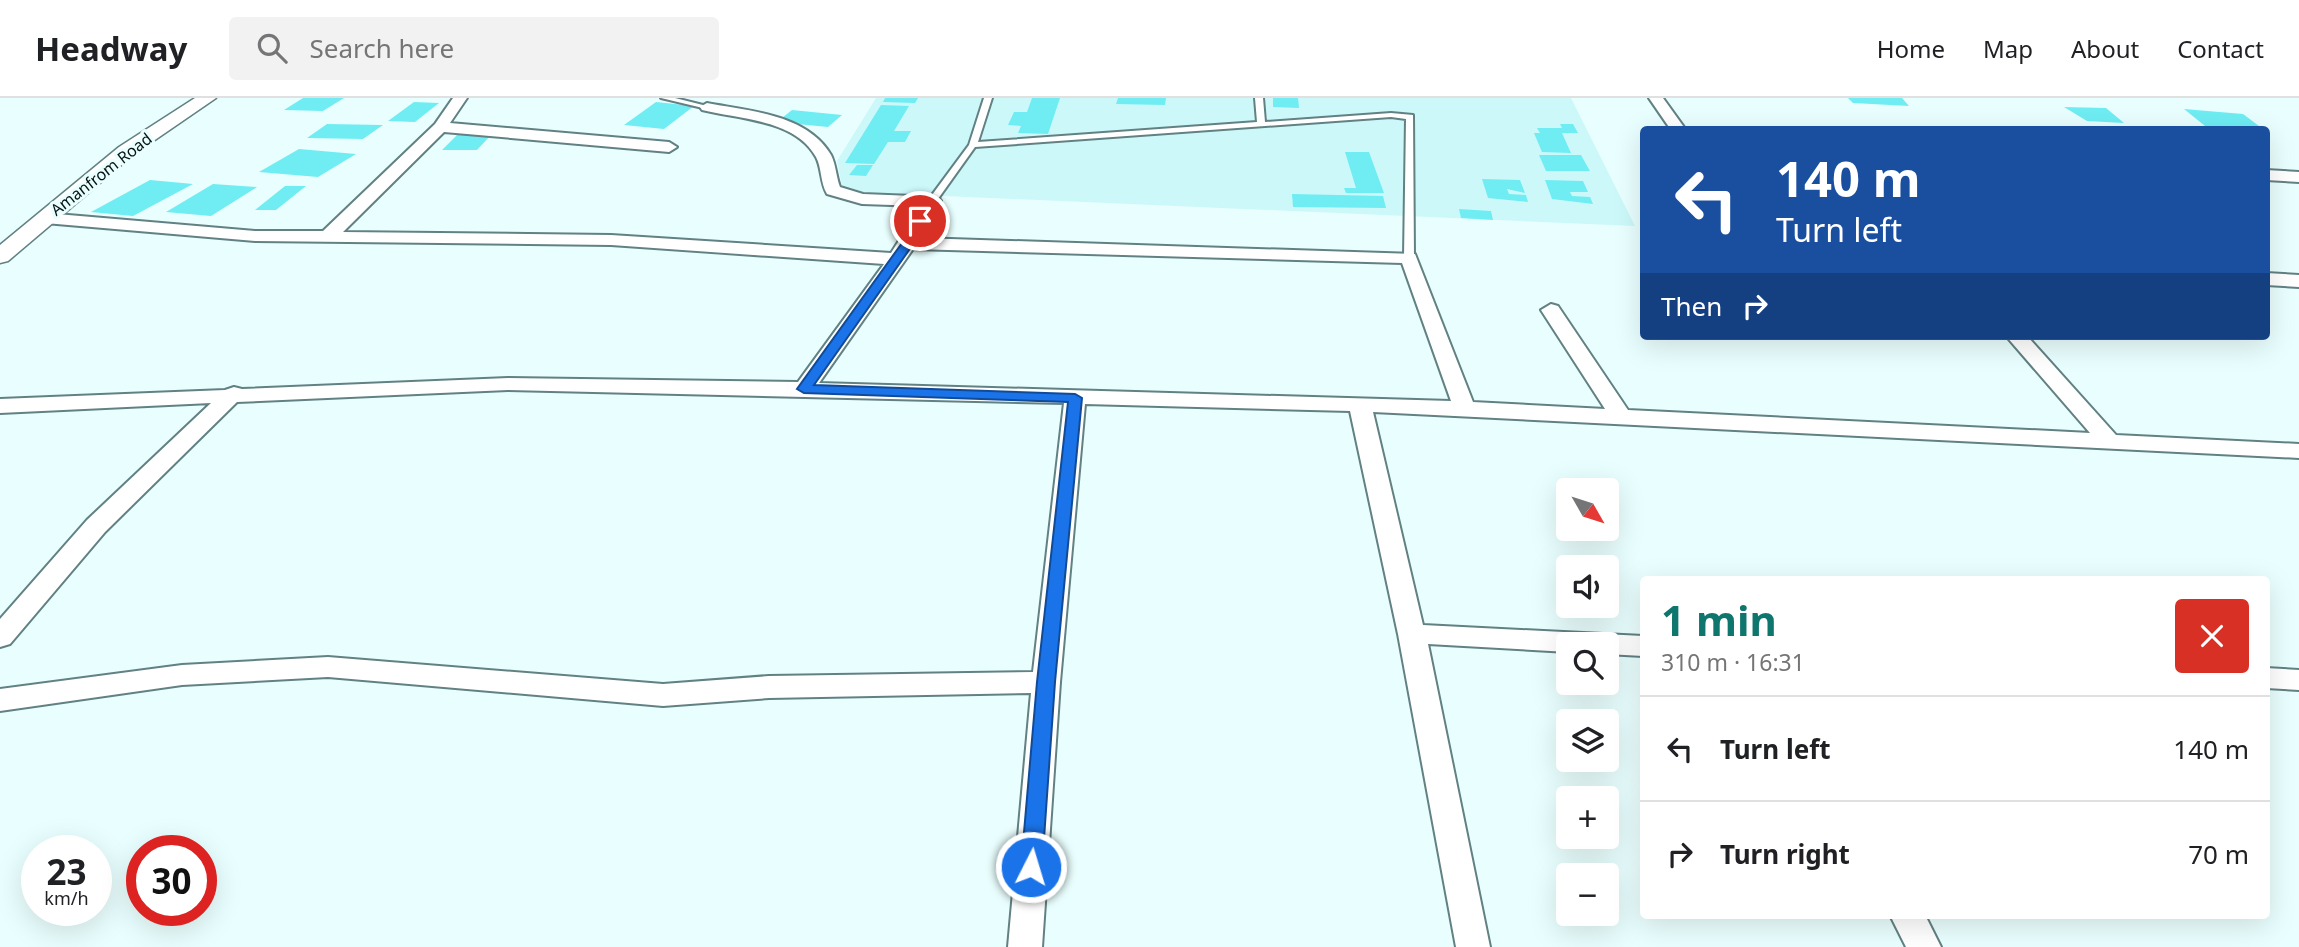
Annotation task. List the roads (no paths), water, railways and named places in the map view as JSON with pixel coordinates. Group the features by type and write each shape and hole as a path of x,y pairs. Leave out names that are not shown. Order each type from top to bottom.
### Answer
{"street":[{"name":"Amanfrom Road","path":"0,256 126,150 207,98"},
{"path":"327,237 440,127 460,98"},
{"path":"1656,98 1676,126"},
{"path":"707,107 768,120 800,134 823,154 833,190 862,199 932,201 908,243 804,389"},
{"path":"440,127 669,147"},
{"path":"2270,175 2299,177"},
{"path":"45,218 254,236 611,240 895,259"},
{"path":"908,243 1409,258 1464,408"},
{"path":"2270,279 2299,281"},
{"path":"1551,310 1620,415"},
{"path":"2020,340 2108,440"},
{"path":"0,406 234,393 508,384 804,389 1464,408 2299,451"},
{"path":"0,637 96,526 234,393"},
{"path":"1025,947 1046,682 1075,398"},
{"path":"1360,405 1412,634 1473,947"},
{"path":"1412,634 1640,646"},
{"path":"0,700 182,675 328,667 663,695 769,687 1046,682"},
{"path":"2270,678 2299,680"},
{"path":"1909,919 1924,947"}],"lane":[{"path":"665,98 707,107"},
{"path":"932,201 973,145 988,98"},
{"path":"1259,98 1261,124"},
{"path":"973,145 1391,115 1410,117 1409,258"}]}
